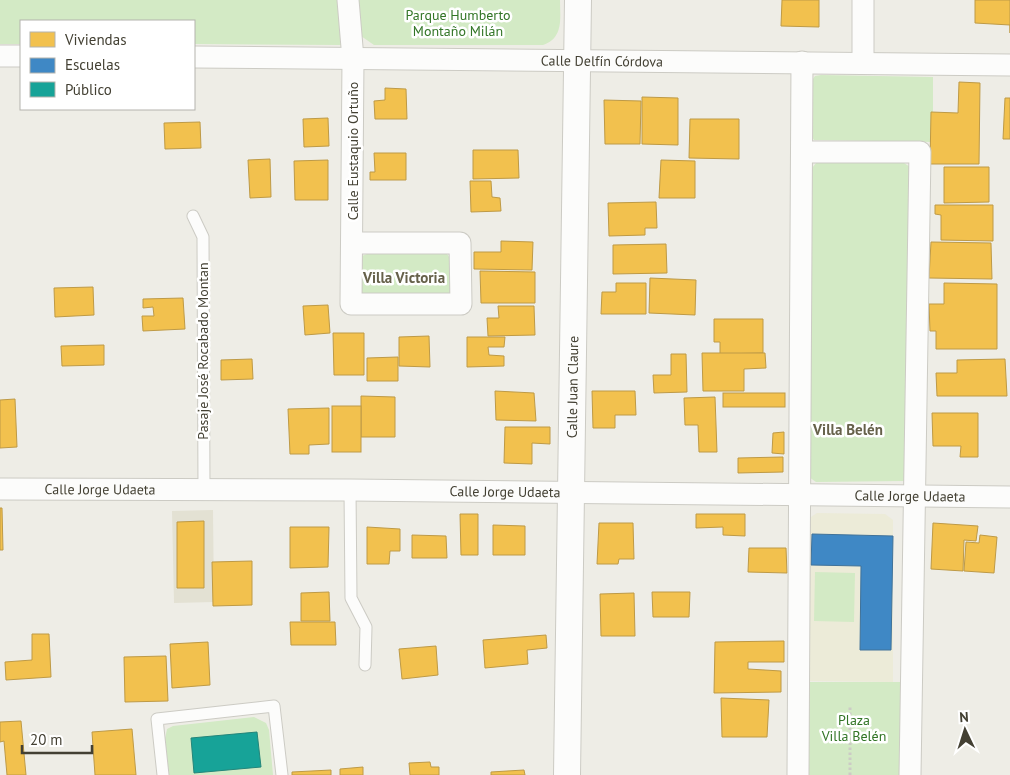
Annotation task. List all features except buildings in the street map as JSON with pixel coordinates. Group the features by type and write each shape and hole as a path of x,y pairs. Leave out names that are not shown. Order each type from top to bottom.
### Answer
{"street":[{"name":"Calle Eustaquio Ortuño","path":"348,0 353,59 351,304 461,304 460,243 352,243"},
{"name":"Calle Juan Claure","path":"567,775 578,0"},
{"path":"863,0 863,62"},
{"path":"0,56 20,56"},
{"name":"Calle Delfín Córdova","path":"195,57 863,62 1010,65"},
{"path":"798,775 803,152 802,62"},
{"path":"803,152 920,152 910,775"},
{"name":"Calle Jorge Udaeta","path":"0,489 350,490 1010,497"}],"lane":[{"name":"Pasaje José Rocabado Montan","path":"193,216 203,236 204,489"},
{"path":"350,490 351,598 366,627 365,665"},
{"path":"162,775 157,718 274,706 282,775"}],"path":[{"path":"850,706 850,775"}],"shaded area":[{"path":"213,510 214,602 174,603 172,511"},
{"path":"817,513 885,514 893,520 893,682 810,681 808,523 811,517"}],"green space":[{"path":"0,0 338,0 341,45 195,44 195,20 20,20 20,44 0,44"},
{"name":"Parque Humberto Montaño Milán","path":"356,0 560,0 560,20 555,38 543,45 374,45 361,36"},
{"path":"815,76 933,77 933,142 814,140 811,135 811,82"},
{"path":"901,161 910,167 904,481 816,482 809,477 812,168 817,162"},
{"path":"445,252 451,261 453,279 448,295 361,295 362,256 367,254"},
{"path":"815,572 855,573 854,622 814,621"},
{"name":"Plaza Villa Belén","path":"804,682 904,682 903,775 804,775"},
{"path":"254,717 266,723 269,730 273,775 169,775 165,739 167,729 173,726"}],"district":[{"name":"Villa Victoria","path":"404,278"},
{"name":"Villa Belén","path":"848,430"}]}
